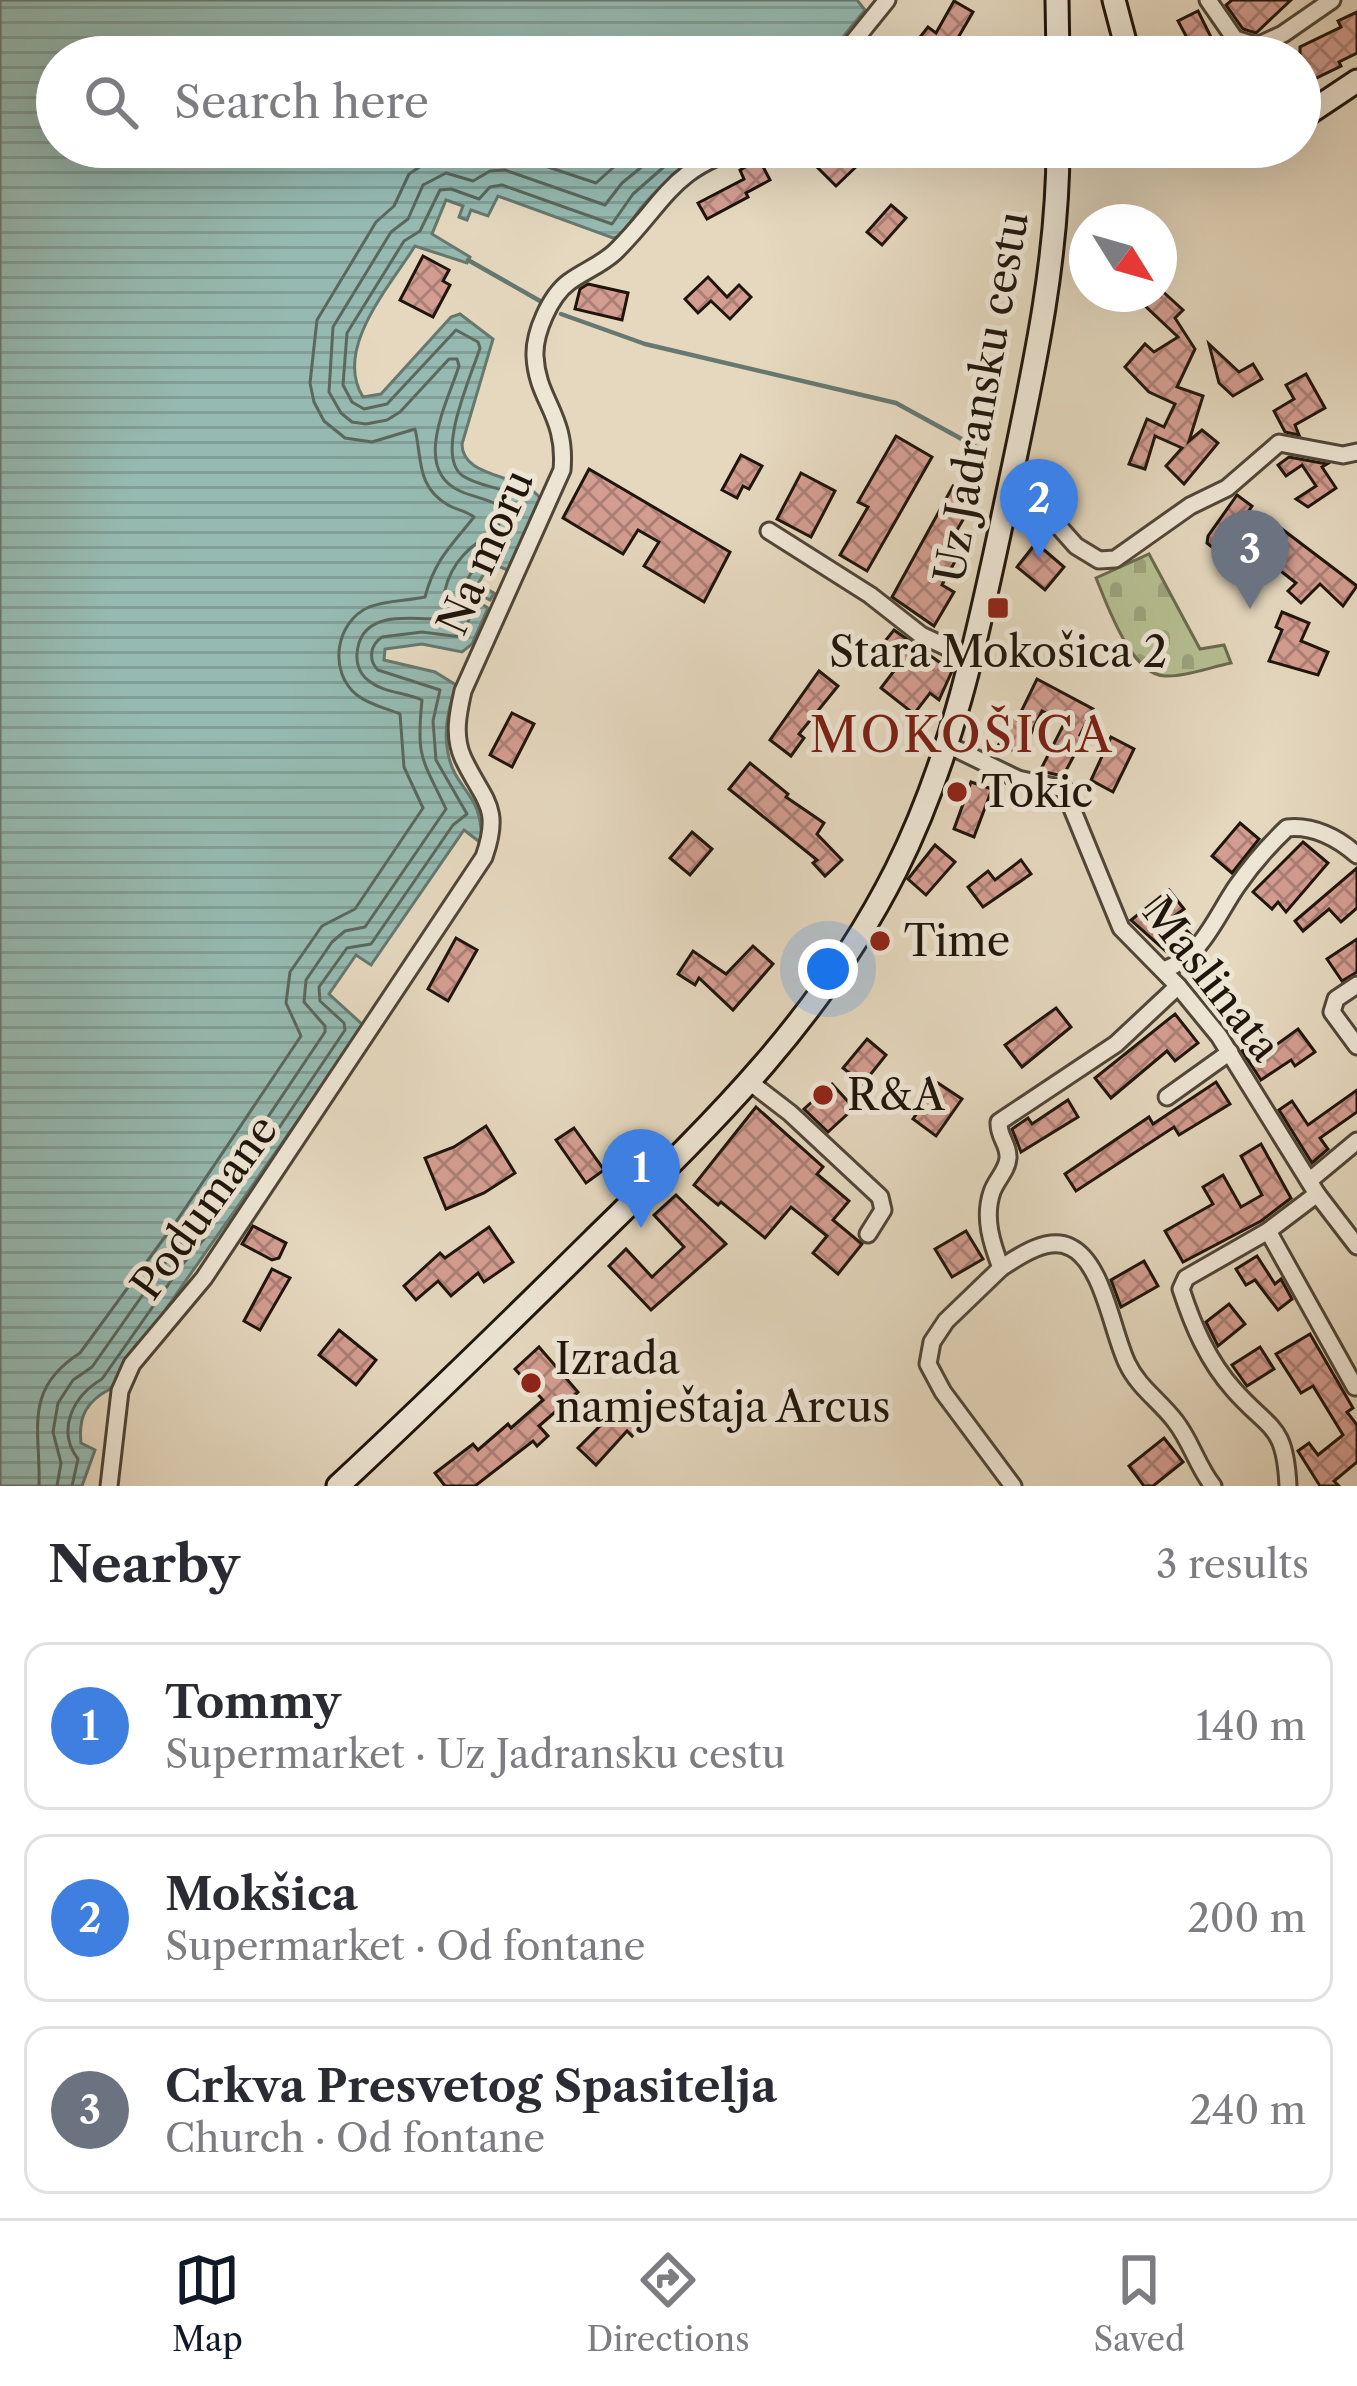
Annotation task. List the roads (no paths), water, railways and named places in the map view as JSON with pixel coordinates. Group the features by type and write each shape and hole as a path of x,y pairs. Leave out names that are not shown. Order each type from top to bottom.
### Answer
{"main road":[{"path":"1057,0 1058,36"},
{"path":"1114,0 1123,36"},
{"path":"1321,105 1357,81"},
{"name":"Uz Jadransku cestu","path":"338,1486 452,1380 751,1083 808,1015 865,926 903,854 948,745 972,659 1045,304 1056,168"}],"street":[{"path":"858,36 886,0"},
{"path":"1208,0 1233,36"},
{"path":"1279,36 1332,0"},
{"name":"Na moru","path":"400,986 484,857 493,832 491,804 461,755 455,724 463,691 562,470 564,444 559,422 541,383 535,354 544,319 568,283 608,259 674,183 700,168"},
{"path":"1012,474 1076,546 1100,560 1115,559 1190,506 1227,488 1279,443 1343,455 1356,453"},
{"name":"Uz Jadransku cestu","path":"770,531 870,595 921,635 972,659"},
{"name":"Maslinata","path":"948,745 1018,779 1064,789 1121,928 1178,986 1229,1052 1313,1188 1357,1246"},
{"path":"1164,970 1194,952 1238,884 1287,828 1303,826 1320,832 1357,855"},
{"name":"Podumane","path":"109,1486 120,1391 132,1364 204,1278 400,986"},
{"path":"1001,1268 988,1219 990,1196 1008,1165 999,1122 1116,1044 1178,986"},
{"path":"1357,986 1336,999 1331,1012 1357,1046"},
{"path":"1167,1096 1229,1052"},
{"path":"751,1083 880,1197 884,1210 868,1234"},
{"path":"1288,1486 1286,1456 1271,1423 1234,1390 1196,1335 1181,1289 1186,1278 1268,1231 1357,1141"},
{"path":"1268,1231 1355,1387"},
{"path":"1013,1486 943,1392 928,1364 932,1342 946,1321 1001,1268 1055,1243 1073,1247 1091,1265 1127,1364 1140,1385 1176,1421 1213,1486"}],"water":[{"path":"0,0 857,0 865,10 844,36 36,36 36,168 686,168 642,206 622,236 613,238 498,196 488,216 471,210 467,220 459,217 463,206 446,200 432,234 470,257 467,263 415,246 368,318 355,359 363,397 381,394 451,317 460,314 493,339 462,444 465,455 482,470 521,484 541,499 508,570 490,563 478,584 494,593 490,600 474,592 471,597 488,608 472,644 462,652 422,644 385,649 384,660 435,672 456,685 446,727 448,753 474,802 481,843 464,830 371,965 356,955 329,994 364,1026 110,1389 86,1410 81,1443 95,1450 82,1486 0,1486"}],"waterway":[{"path":"468,260 540,301"},
{"path":"561,314 645,344 896,403 989,454"}],"place":[{"name":"Mokšica","path":"1039,558"},
{"name":"Stara Mokošica 2","path":"998,608"},
{"name":"Crkva Presvetog Spasitelja","path":"1250,609"},
{"name":"Tokic","path":"957,792"},
{"name":"Time","path":"880,941"},
{"name":"R&A","path":"823,1095"},
{"name":"Tommy","path":"641,1228"},
{"name":"Izrada namještaja Arcus","path":"531,1383"}],"district":[{"name":"MOKOŠICA","path":"962,735"}]}
